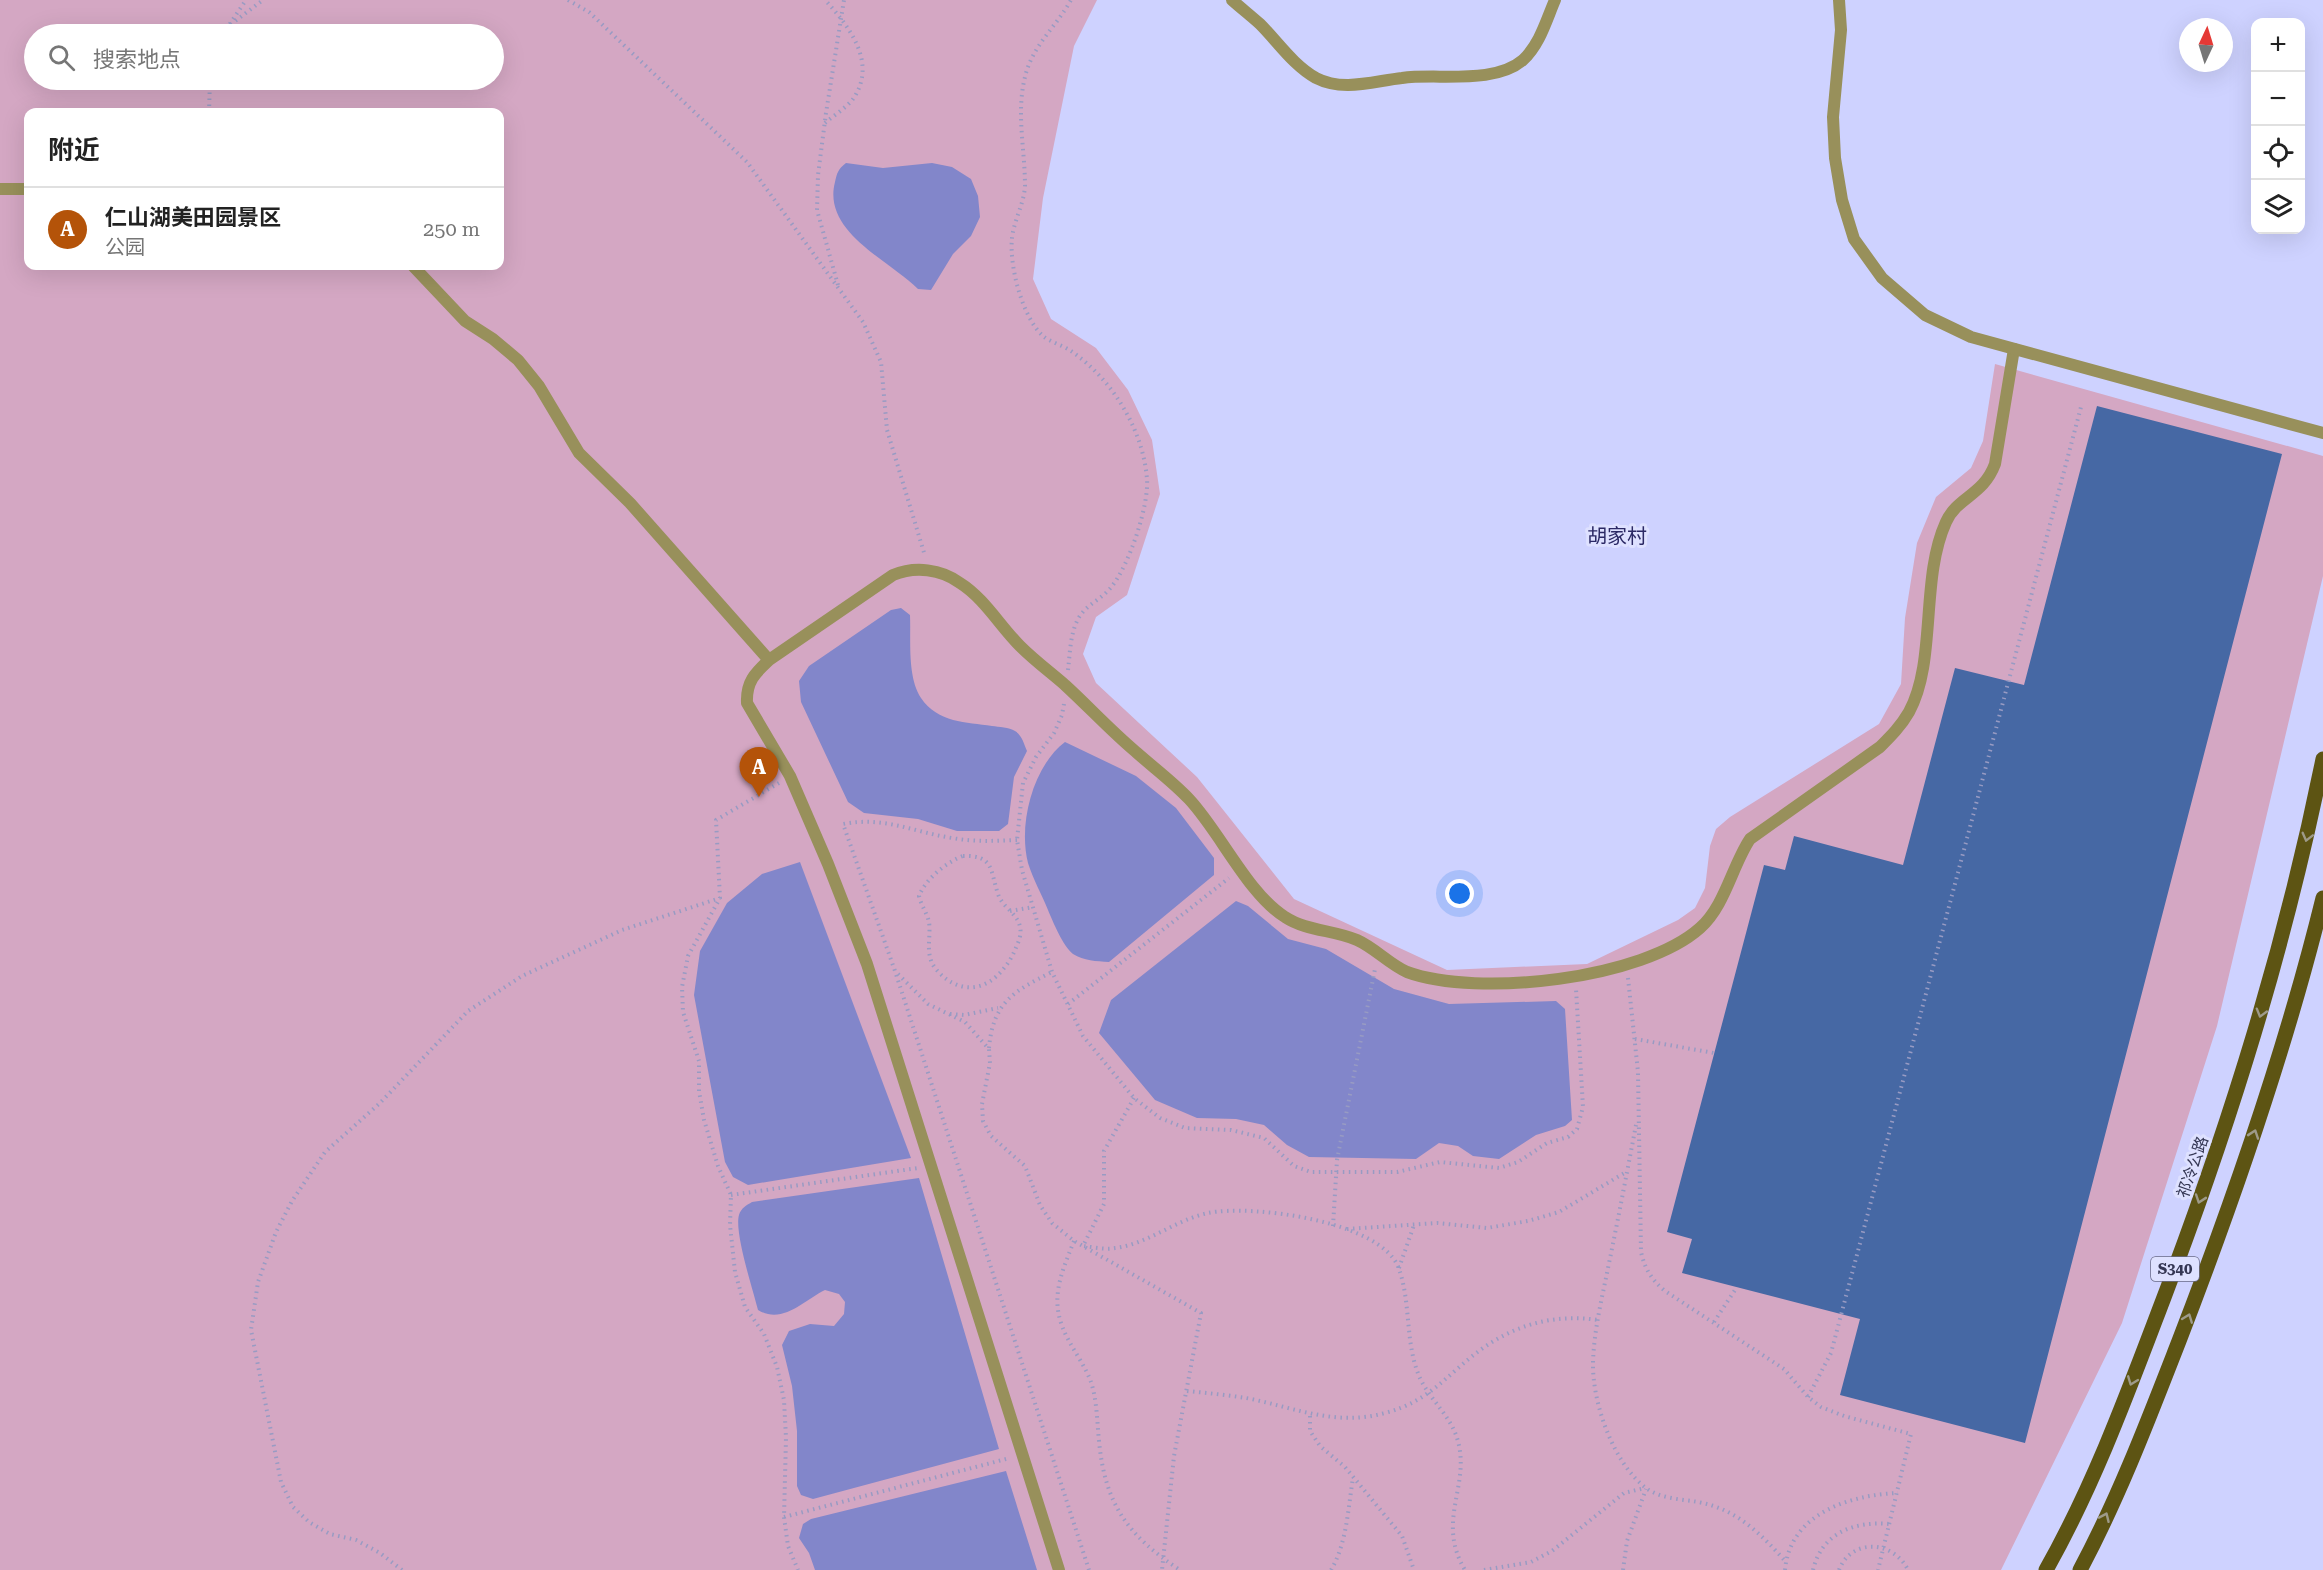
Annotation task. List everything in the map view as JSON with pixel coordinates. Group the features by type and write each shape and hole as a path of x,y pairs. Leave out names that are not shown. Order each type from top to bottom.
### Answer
{"main road":[{"name":"祁冷公路","path":"2046,1570 2066,1534 2122,1407 2240,1087 2278,957 2323,759"},
{"name":"S340","path":"2080,1570 2149,1419 2210,1261 2269,1089 2306,965 2323,898"}],"street":[{"path":"1232,0 1260,24 1296,63 1317,78 1338,84 1369,84 1402,78 1464,76 1497,72 1521,61 1538,43 1555,0"},
{"path":"1839,0 1841,30 1833,117 1835,158 1842,200 1854,239 1882,278 1925,315 1971,337 2323,433"},
{"path":"0,189 24,189"},
{"path":"417,270 465,321 493,339 518,360 539,386 579,453 630,503 770,660"},
{"path":"1059,1570 867,964 828,864 790,776 747,703 746,689 752,676 770,660 893,575 904,571 930,571 960,582 977,597 1019,645 1189,799 1265,900 1285,917 1308,927 1356,940 1407,971 1456,981 1498,982 1575,975 1626,965 1649,958 1677,945 1701,927 1718,904 1738,857 1750,839 1880,747 1898,729 1917,693 1939,542 1947,521 1958,506 1982,487 1992,472 2014,349"}],"path":[{"path":"229,24 246,0"},
{"path":"231,24 263,0"},
{"path":"568,0 589,12 747,162 776,198 804,244 839,287 863,322 881,362 887,430 930,571"},
{"path":"824,124 852,99 861,79 862,58 857,39 825,0"},
{"path":"839,287 818,210 824,124 844,0"},
{"path":"1071,0 1034,51 1024,78 1020,121 1025,188 1022,210 1012,236 1012,260 1030,317 1043,336 1071,351 1097,372 1126,409 1140,447 1147,480 1142,517 1121,570 1112,588 1089,603 1077,621 1071,642 1062,715 1054,733 1036,757 1023,783 1017,840 1022,870 1052,972 1083,1036 1134,1098 1160,1118 1185,1128 1251,1133 1264,1138 1294,1166 1311,1172 1397,1172 1440,1162 1499,1168 1518,1162 1547,1143 1568,1137 1577,1130 1583,1107 1575,975"},
{"path":"209,108 210,90"},
{"path":"1808,1397 1831,1353 2081,407"},
{"path":"790,776 716,820 720,898 688,956 682,987 683,1012 699,1061 699,1091 704,1120 718,1166 731,1195 730,1225 735,1272 745,1307 764,1334 777,1367 784,1400 784,1517 788,1546 798,1570"},
{"path":"1017,840 984,841 951,838 865,819 843,824 895,971 1089,1570"},
{"path":"974,856 984,860 992,867 998,896 1009,911 1017,918 1021,928 1018,942 1010,962 994,979 978,988 959,987 944,978 932,962 928,918 919,896 922,887 952,860 974,856"},
{"path":"1068,1004 1242,869"},
{"path":"402,1570 380,1553 356,1539 330,1534 309,1522 293,1508 281,1482 259,1383 251,1330 258,1282 276,1232 292,1201 325,1152 379,1104 468,1011 522,976 622,930 720,898"},
{"path":"1009,911 1033,907"},
{"path":"1626,965 1635,1039 1641,1252 1644,1265 1651,1279 1665,1291 1784,1369 1808,1397 1821,1407 1844,1416 1911,1434 1878,1570"},
{"path":"895,971 908,987 928,1004 965,1022 989,1049"},
{"path":"946,1014 964,1016 999,1007 1032,982 1052,972"},
{"path":"1333,1226 1337,1160 1372,978"},
{"path":"999,1007 990,1033 990,1063 982,1104 983,1121 991,1136 1025,1166 1052,1223 1074,1241 1201,1313 1174,1456 1162,1570"},
{"path":"1635,1039 1714,1053"},
{"path":"1083,1246 1104,1204 1104,1151 1134,1098"},
{"path":"1637,1118 1598,1320 1593,1362 1596,1399 1606,1431 1633,1475 1646,1488 1661,1496 1701,1502 1733,1513 1760,1532 1786,1562"},
{"path":"731,1195 931,1167"},
{"path":"1347,1229 1437,1223 1487,1228 1528,1221 1559,1212 1627,1171"},
{"path":"1083,1246 1113,1249 1130,1245 1176,1223 1208,1213 1242,1210 1277,1214 1347,1229 1373,1241 1389,1253 1399,1268 1409,1341 1419,1375 1429,1395 1448,1419 1456,1435 1461,1454 1460,1478 1452,1515 1456,1556 1465,1570"},
{"path":"1399,1268 1414,1225"},
{"path":"1074,1241 1056,1294 1058,1316 1091,1382 1101,1470 1108,1493 1119,1514 1137,1537 1180,1570"},
{"path":"1714,1322 1737,1287"},
{"path":"1187,1391 1246,1398 1310,1416 1345,1417 1384,1414 1429,1395 1485,1347 1516,1328 1550,1319 1582,1317 1598,1320"},
{"path":"1310,1416 1310,1431 1320,1446 1353,1477 1402,1536 1414,1570"},
{"path":"784,1517 1022,1455"},
{"path":"1331,1570 1338,1559 1343,1539 1353,1477"},
{"path":"1484,1570 1531,1562 1552,1551 1624,1493 1646,1488"},
{"path":"1623,1570 1627,1541 1646,1488"},
{"path":"1785,1570 1786,1562 1803,1530 1819,1514 1836,1504 1877,1494 1898,1494"},
{"path":"1813,1570 1824,1544 1837,1534 1854,1526 1872,1522 1890,1524"},
{"path":"1839,1570 1849,1555 1872,1546 1896,1553 1908,1570"}],"shaded area":[{"path":"0,0 1097,0 1074,46 1043,198 1033,279 1051,319 1096,348 1128,390 1152,440 1160,494 1127,595 1096,617 1083,654 1096,683 1197,777 1294,899 1447,970 1587,964 1678,920 1695,908 1705,888 1710,846 1716,829 1730,817 1879,724 1901,684 1905,618 1917,543 1936,497 1971,468 1983,441 1995,364 2323,456 2323,576 2217,1026 2122,1323 2001,1570 0,1570"}],"water":[{"path":"846,163 883,168 932,163 952,167 971,179 978,196 980,217 971,236 953,254 931,290 918,289 876,256 848,230 838,216 834,200 835,182 841,167"},
{"path":"901,608 910,615 914,680 921,698 928,706 953,720 1013,730 1024,743 1027,751 1014,777 1008,824 999,831 957,831 918,819 864,813 848,802 801,702 799,681 809,666 891,610"},
{"path":"1065,742 1136,776 1176,808 1214,858 1214,875 1109,962 1081,958 1069,950 1055,927 1035,881 1025,848 1027,814 1037,781 1054,752"},
{"path":"800,862 911,1158 748,1185 733,1177 725,1162 694,995 700,951 727,903 762,874"},
{"path":"1236,901 1248,906 1288,939 1326,949 1394,989 1449,1004 1556,1001 1565,1009 1572,1120 1565,1126 1536,1135 1499,1159 1473,1156 1458,1146 1439,1143 1416,1159 1309,1157 1287,1145 1264,1125 1236,1119 1197,1118 1155,1100 1099,1033 1111,1000"},
{"path":"919,1178 999,1449 813,1499 801,1495 797,1486 797,1431 792,1386 782,1345 789,1331 810,1324 834,1326 844,1314 845,1302 839,1294 825,1290 785,1313 767,1314 758,1310 741,1247 739,1215 752,1202"},
{"path":"1006,1471 1037,1570 815,1570 809,1553 799,1538 803,1524 811,1519"}],"building":[{"path":"2097,406 2282,454 2025,1443 1840,1395 1860,1319 1682,1273 1692,1239 1667,1232 1764,865 1785,870 1794,836 1903,865 1955,668 2024,685"}],"place":[{"name":"仁山湖美田园景区","path":"759,797"}],"district":[{"name":"胡家村","path":"1617,536"}]}
